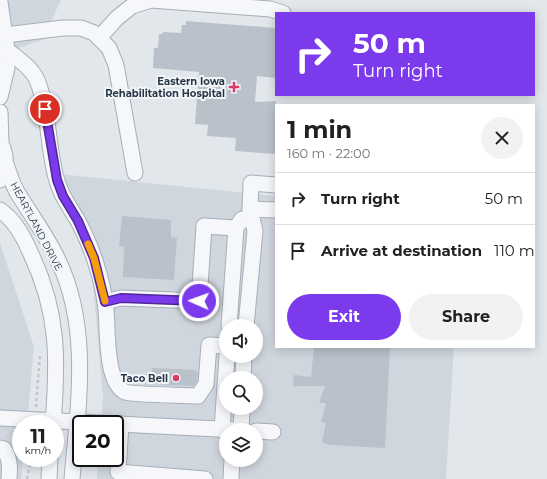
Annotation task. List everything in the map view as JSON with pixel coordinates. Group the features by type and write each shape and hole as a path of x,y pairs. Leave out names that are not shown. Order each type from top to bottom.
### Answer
{"street":[{"path":"99,38 132,6 151,0 270,9 280,12"},
{"path":"0,2 6,68 0,97"},
{"path":"4,49 63,28 81,28 94,33 109,48 116,65 135,173"},
{"path":"4,49 36,78 42,95 57,180 63,196 78,221 94,258 105,302 111,370 116,383 126,392 198,396 206,384 208,345 219,346"},
{"name":"HEARTLAND DRIVE","path":"0,112 1,143 5,153 6,164 16,190 59,261 73,301 79,338 80,376 77,415"},
{"path":"0,180 6,164"},
{"path":"247,319 255,232 250,209 251,183 275,184"},
{"path":"250,209 275,210"},
{"path":"230,319 236,228 250,209"},
{"name":"HEARTLAND DRIVE","path":"0,210 8,215 24,237 42,276 53,319 56,353 53,415"},
{"path":"105,302 121,298 199,301 204,226 236,228"},
{"path":"227,363 230,423"},
{"path":"0,418 12,419"},
{"path":"124,424 219,429"},
{"path":"263,431 273,432"},
{"path":"0,448 4,449 10,462 9,479"},
{"path":"49,479 50,467"},
{"name":"HEARTLAND DRIVE","path":"72,479 73,467"},
{"path":"118,467 118,472 205,479"},
{"path":"231,479 232,467"}],"path":[{"path":"36,406 40,349"},
{"path":"27,479 29,467"}],"shaded area":[{"path":"0,0 61,0 42,40 0,54"},
{"path":"59,174 275,196 275,348 454,348 446,479 97,479 98,467 124,467 124,415 102,415 103,397 92,273"},
{"path":"0,243 34,347 28,415 12,415 12,467 22,467 21,479 0,479"}],"building":[{"name":"Eastern Iowa Rehabilitation Hospital","path":"186,21 275,28 275,78 257,76 255,102 276,101 275,154 235,151 236,138 207,136 208,125 195,124 199,72 153,68 154,48 158,48 159,34 162,34 163,32 181,33 182,25 186,25"},
{"path":"122,216 171,220 171,237 177,238 174,280 123,277 124,247 119,246"},
{"path":"314,348 390,348 385,448 330,445 322,442 326,423 321,422 326,403 319,403 325,386 293,386 294,375 311,377"},
{"name":"Taco Bell","path":"152,368 196,370 196,372 198,372 197,381 194,386 152,384"}],"slow traffic":[{"path":"88,244 94,258 105,301"}],"place":[{"name":"Eastern Iowa Rehabilitation Hospital","path":"234,87"},
{"name":"Taco Bell","path":"176,378"}],"route":[{"path":"45,109 57,180 63,196 78,221 94,258 105,302 121,298 199,301"}]}
